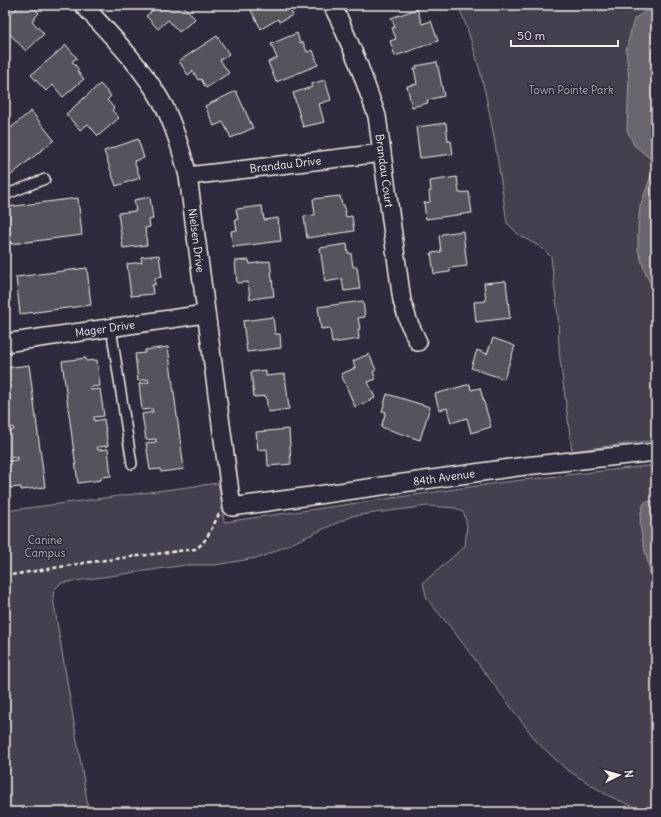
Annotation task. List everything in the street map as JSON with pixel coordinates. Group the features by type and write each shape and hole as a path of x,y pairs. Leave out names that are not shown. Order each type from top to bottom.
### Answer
{"street":[{"name":"Nielsen Drive","path":"83,5 143,74 155,91 164,107 179,142 188,176 227,507"},
{"name":"Brandau Court","path":"332,5 358,63 377,116 402,301 409,323 418,342"},
{"name":"Brandau Drive","path":"188,176 382,153"},
{"name":"Mager Drive","path":"5,343 205,314"},
{"name":"84th Avenue","path":"227,507 525,466 656,452"}],"lane":[{"path":"5,195 44,179"},
{"path":"111,328 132,464"}],"path":[{"path":"5,576 90,562 195,549 201,546 205,541 227,507"}],"green space":[{"name":"Town Pointe Park","path":"458,5 656,5 656,440 572,451 559,351 558,316 551,257 542,248 519,235 507,223 494,140 483,85 468,31"},
{"name":"Canine Campus","path":"656,465 656,812 645,812 607,795 566,769 538,743 452,629 427,599 423,583 465,546 467,526 464,513 456,508 428,506 352,516 262,557 215,565 186,565 61,583 54,590 53,598 89,812 5,812 5,511 218,483 224,522 505,482"}],"shaded area":[{"path":"651,10 656,11 656,293 646,275 638,250 640,207 653,170 652,160 634,145 627,130 629,79 626,50 634,19 644,12"},
{"path":"656,501 656,577 650,573 642,537 640,518 645,502"}],"building":[{"path":"20,5 31,5 39,13 32,21 44,34 26,51 5,29 5,19"},
{"path":"159,5 183,5 195,19 179,32 168,20 158,29 146,16"},
{"path":"248,5 288,5 293,15 279,22 278,19 261,29"},
{"path":"417,9 422,24 431,21 438,41 395,56 390,41 396,39 392,28 395,27 391,18"},
{"path":"297,33 300,43 303,42 307,52 313,50 318,65 276,82 268,62 277,58 271,44"},
{"path":"217,36 229,54 220,60 229,73 206,88 201,79 198,80 193,71 188,75 179,61"},
{"path":"66,45 77,58 72,61 79,70 77,71 84,79 63,97 53,85 46,91 31,75"},
{"path":"437,62 444,96 427,100 428,103 412,107 407,86 417,84 414,69 417,68 416,66"},
{"path":"325,80 331,100 319,104 324,122 303,127 293,93 312,87 311,84"},
{"path":"100,84 111,96 107,100 114,108 112,110 119,118 98,136 88,124 80,130 66,114"},
{"path":"236,91 253,128 231,138 223,122 214,126 205,106"},
{"path":"31,111 54,140 5,180 5,133"},
{"path":"446,123 448,141 451,141 453,154 420,158 416,127"},
{"path":"138,139 144,158 134,161 140,178 116,186 104,151"},
{"path":"457,177 459,193 469,192 472,213 426,219 424,203 430,202 430,181"},
{"path":"340,196 342,205 344,205 346,217 352,216 354,231 307,238 304,216 315,215 313,199"},
{"path":"150,197 153,219 149,220 150,227 145,228 147,245 123,248 118,213 136,211 134,200"},
{"path":"78,198 82,235 11,244 7,207"},
{"path":"262,206 264,220 278,218 281,241 233,247 231,231 237,230 235,220 238,219 236,209"},
{"path":"463,231 467,266 450,268 450,272 434,274 431,253 441,252 439,236 442,234"},
{"path":"347,244 348,253 351,253 353,267 357,267 360,289 344,291 342,279 325,282 320,248"},
{"path":"159,255 162,277 155,278 155,285 152,285 153,294 131,296 127,264 142,262 141,257"},
{"path":"249,260 250,264 270,261 274,296 250,299 248,282 237,283 235,261"},
{"path":"87,268 91,305 20,314 16,277"},
{"path":"506,281 510,318 476,322 474,302 486,301 484,283"},
{"path":"363,301 365,317 358,318 360,329 358,329 359,339 332,343 330,328 321,329 318,307"},
{"path":"273,317 275,334 280,334 281,348 247,352 243,321"},
{"path":"493,338 515,346 504,379 471,368 477,350 487,354"},
{"path":"168,347 184,469 161,472 160,469 150,470 146,443 156,442 156,439 146,440 142,414 153,412 152,409 142,410 139,384 149,382 148,379 138,381 135,354 145,353 145,350"},
{"path":"369,354 376,370 373,372 376,379 368,382 375,398 355,407 341,374 355,368 353,361"},
{"path":"86,358 86,361 97,360 100,386 90,387 90,390 100,389 104,416 94,417 94,421 104,419 108,446 97,447 98,450 108,449 111,476 101,477 101,480 78,483 62,361"},
{"path":"29,365 45,487 21,490 21,487 10,488 7,461 17,460 17,457 7,458 5,431 14,430 13,427 5,428 5,401 10,400 9,397 5,398 5,371 6,368"},
{"path":"266,370 266,376 285,374 289,409 268,412 266,396 254,397 251,372"},
{"path":"470,384 471,390 480,388 491,427 471,433 467,418 451,423 447,408 439,410 435,394"},
{"path":"387,394 430,407 420,440 381,427 386,412 382,411"},
{"path":"289,429 291,464 268,466 267,449 258,450 256,432"}]}
